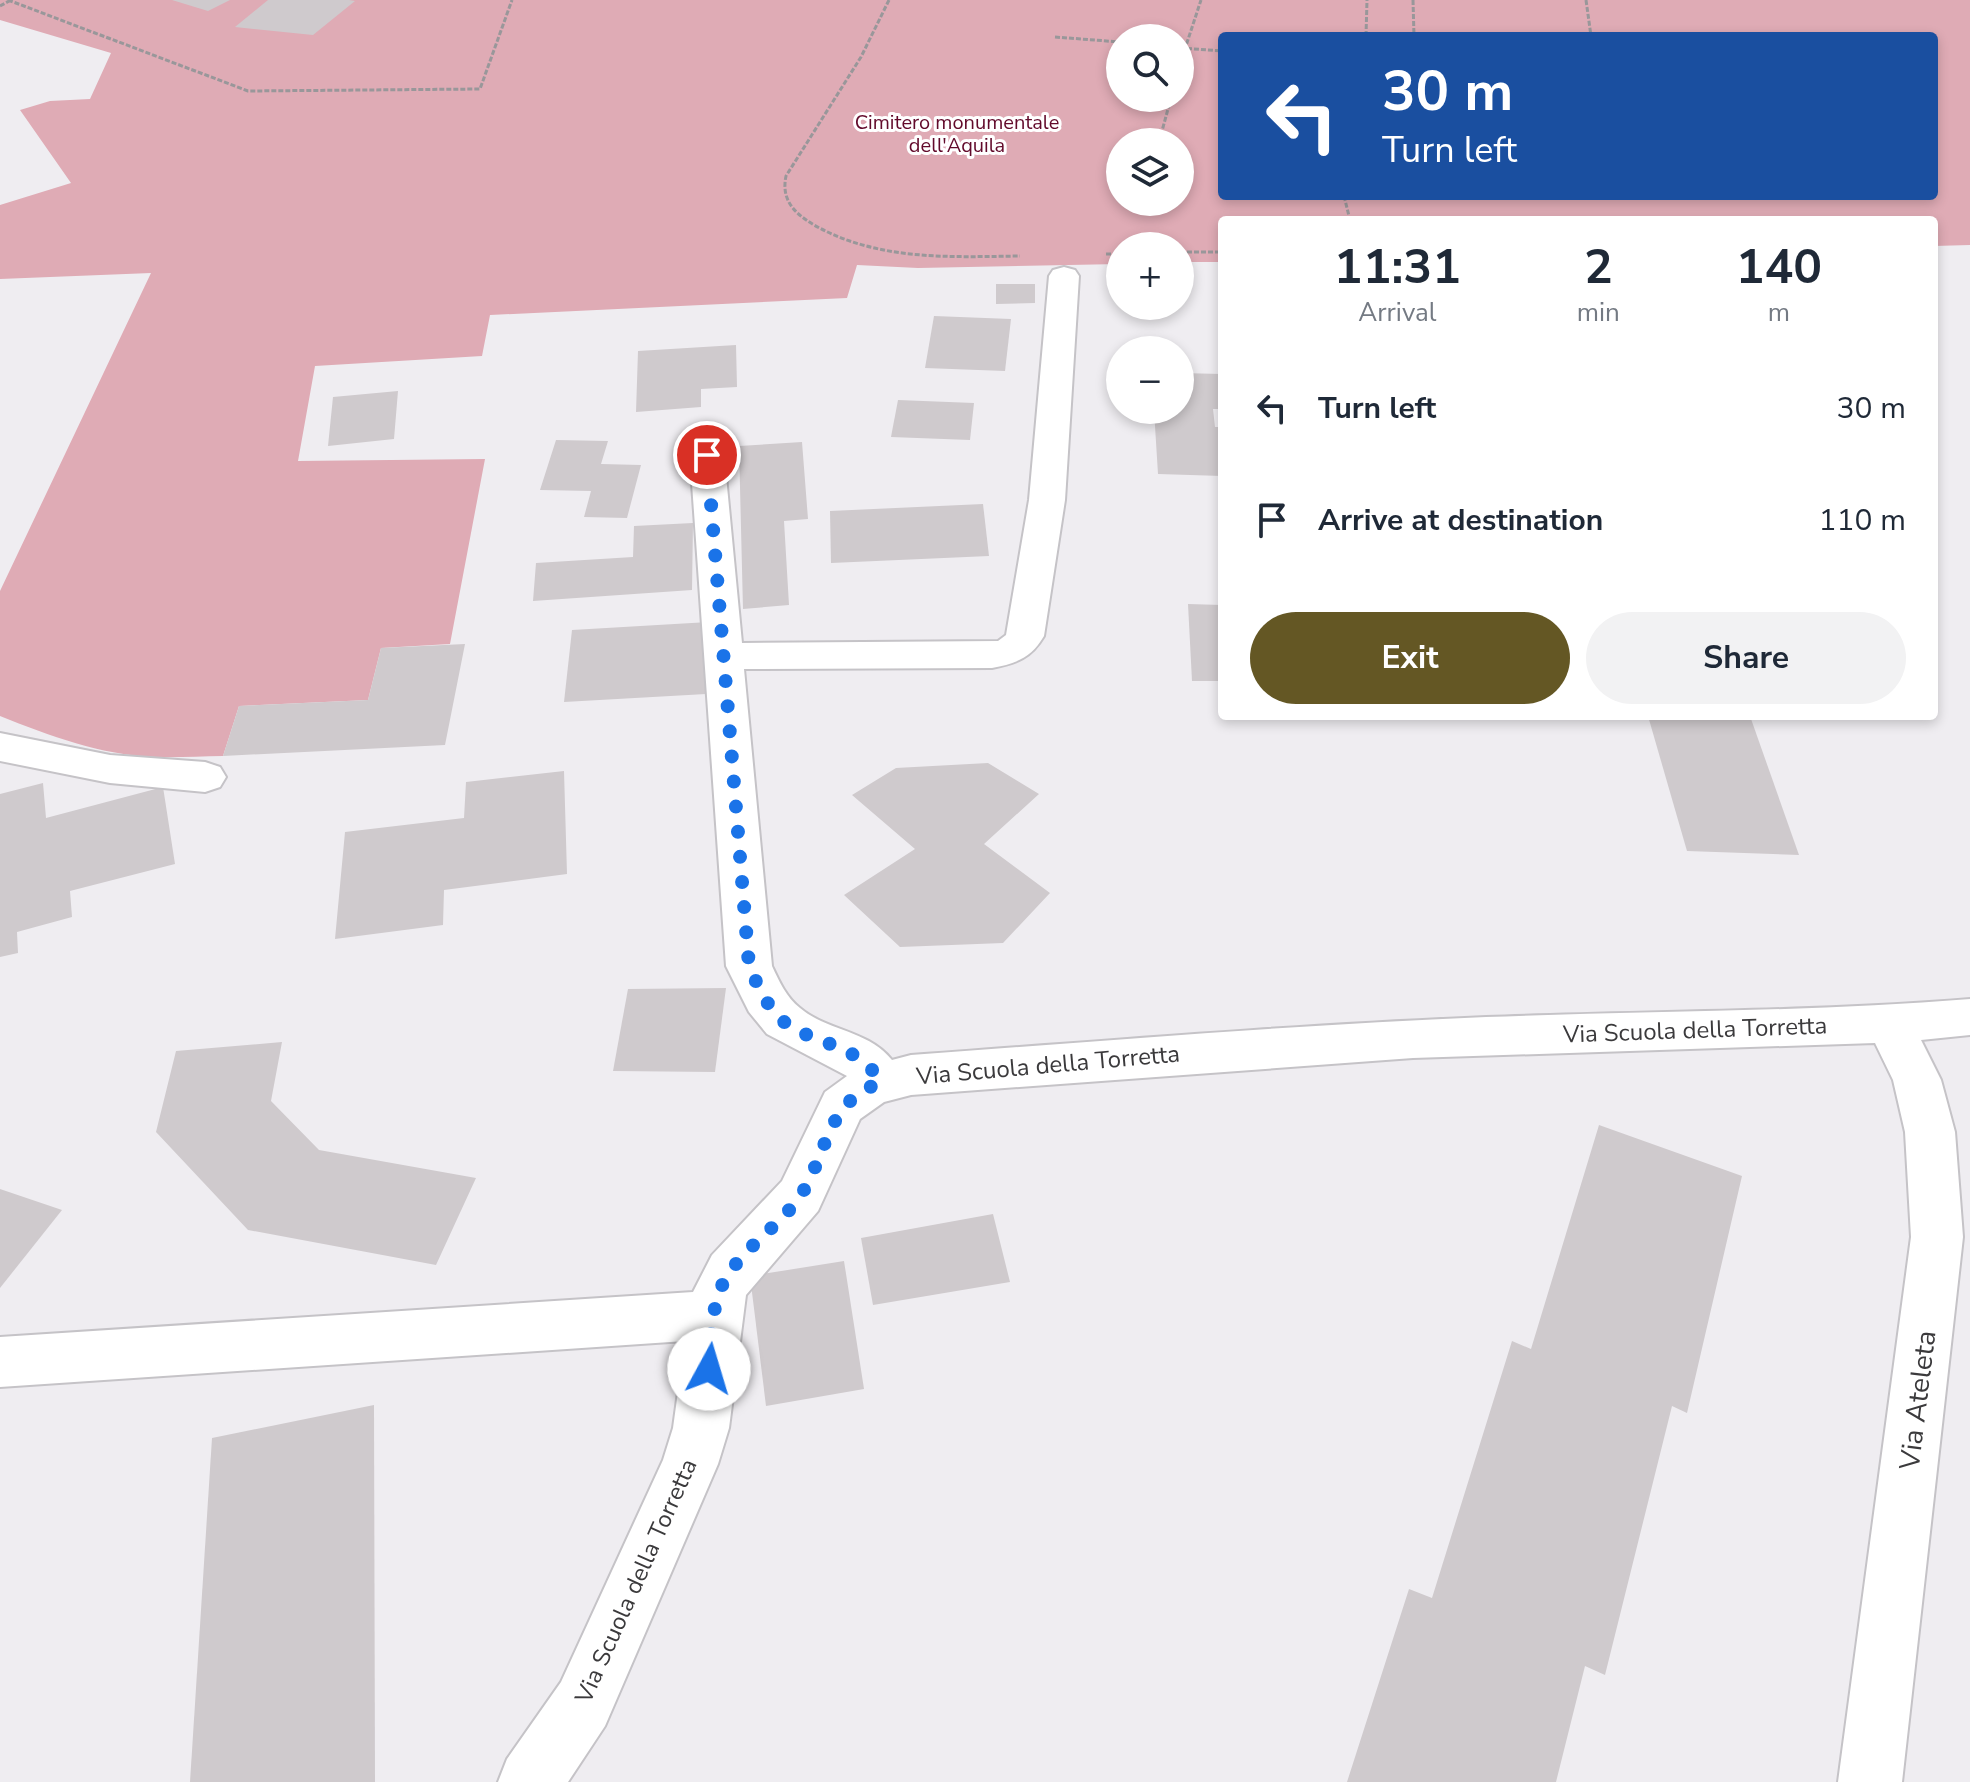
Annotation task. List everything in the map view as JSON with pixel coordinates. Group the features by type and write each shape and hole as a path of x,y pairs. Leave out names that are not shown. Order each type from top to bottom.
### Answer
{"street":[{"path":"723,656 992,655 1009,652 1020,645 1025,636 1047,500 1064,276"},
{"path":"707,455 749,966 763,998 790,1026 865,1063 880,1083"},
{"path":"0,747 110,769 205,777"},
{"name":"Via Scuola della Torretta","path":"530,1782 583,1704 690,1464 701,1428 720,1291 731,1271 800,1196 842,1106 855,1095 880,1083 911,1075 1485,1036 1890,1025 1970,1017"},
{"name":"Via Ateleta","path":"1870,1782 1937,1237 1930,1132 1917,1080 1890,1025"},
{"path":"0,1362 135,1357 444,1329 715,1315"}],"path":[{"path":"0,6 10,0 248,91 480,89 512,0"},
{"path":"889,0 861,57 786,176 782,189 784,198 793,210 815,226 872,249 930,256 1033,255"},
{"path":"1192,24 1201,0"},
{"path":"1366,32 1367,0"},
{"path":"1413,0 1414,32"},
{"path":"1586,0 1590,32"},
{"path":"1055,37 1106,41"},
{"path":"1194,49 1218,51"},
{"path":"1194,252 1218,252"}],"green space":[{"name":"Cimitero monumentale dell'Aquila","path":"0,0 1970,0 1970,245 1938,246 1938,216 1218,216 1218,262 1194,262 1194,232 1106,232 1106,264 918,268 857,265 847,298 490,315 482,356 315,366 298,461 485,459 450,644 381,648 368,700 239,706 223,756 135,755 76,743 0,716 0,591 151,273 0,279 0,205 71,183 20,110 50,101 90,99 111,53 0,20"}],"building":[{"path":"172,0 230,0 208,11"},
{"path":"268,0 355,1 313,35 235,27"},
{"path":"996,284 1035,284 1035,303 996,304"},
{"path":"934,316 1011,319 1005,371 925,368"},
{"path":"736,345 737,387 701,389 701,407 636,412 638,351"},
{"path":"1194,373 1218,374 1218,409 1213,409 1215,427 1218,427 1218,476 1158,474 1155,424 1194,424"},
{"path":"398,391 394,439 328,446 333,397"},
{"path":"898,400 974,403 970,440 891,437"},
{"path":"556,440 608,441 601,464 641,465 627,518 584,517 591,491 540,490"},
{"path":"802,442 808,519 784,521 789,605 743,609 739,446"},
{"path":"983,504 989,556 831,563 830,511"},
{"path":"693,523 692,590 533,601 536,563 633,557 634,526"},
{"path":"1188,604 1218,605 1218,681 1192,681"},
{"path":"709,622 706,694 564,702 572,630"},
{"path":"465,644 445,745 223,756 239,706 368,700 381,648"},
{"path":"1649,720 1751,720 1799,855 1687,851"},
{"path":"988,763 1039,794 984,844 1050,893 1003,943 900,947 844,895 915,849 852,795 896,768"},
{"path":"564,771 567,874 444,890 443,925 335,939 345,832 464,818 466,782"},
{"path":"43,783 46,818 163,787 175,864 70,891 72,917 17,932 18,953 0,957 0,794"},
{"path":"726,988 715,1072 613,1071 628,989"},
{"path":"282,1042 271,1101 319,1150 476,1178 436,1265 248,1230 156,1132 176,1051"},
{"path":"1599,1125 1742,1176 1687,1413 1672,1406 1605,1675 1585,1666 1556,1782 1347,1782 1409,1589 1432,1598 1512,1341 1531,1349"},
{"path":"0,1189 62,1210 0,1288"},
{"path":"993,1214 1010,1282 873,1305 861,1238"},
{"path":"844,1261 864,1389 766,1406 750,1276"},
{"path":"374,1405 375,1782 190,1782 212,1438"}],"route":[{"path":"707,455 749,966 763,998 790,1026 865,1063 877,1074 880,1083 869,1086 842,1106 800,1196 731,1271 720,1291 709,1369"}]}
